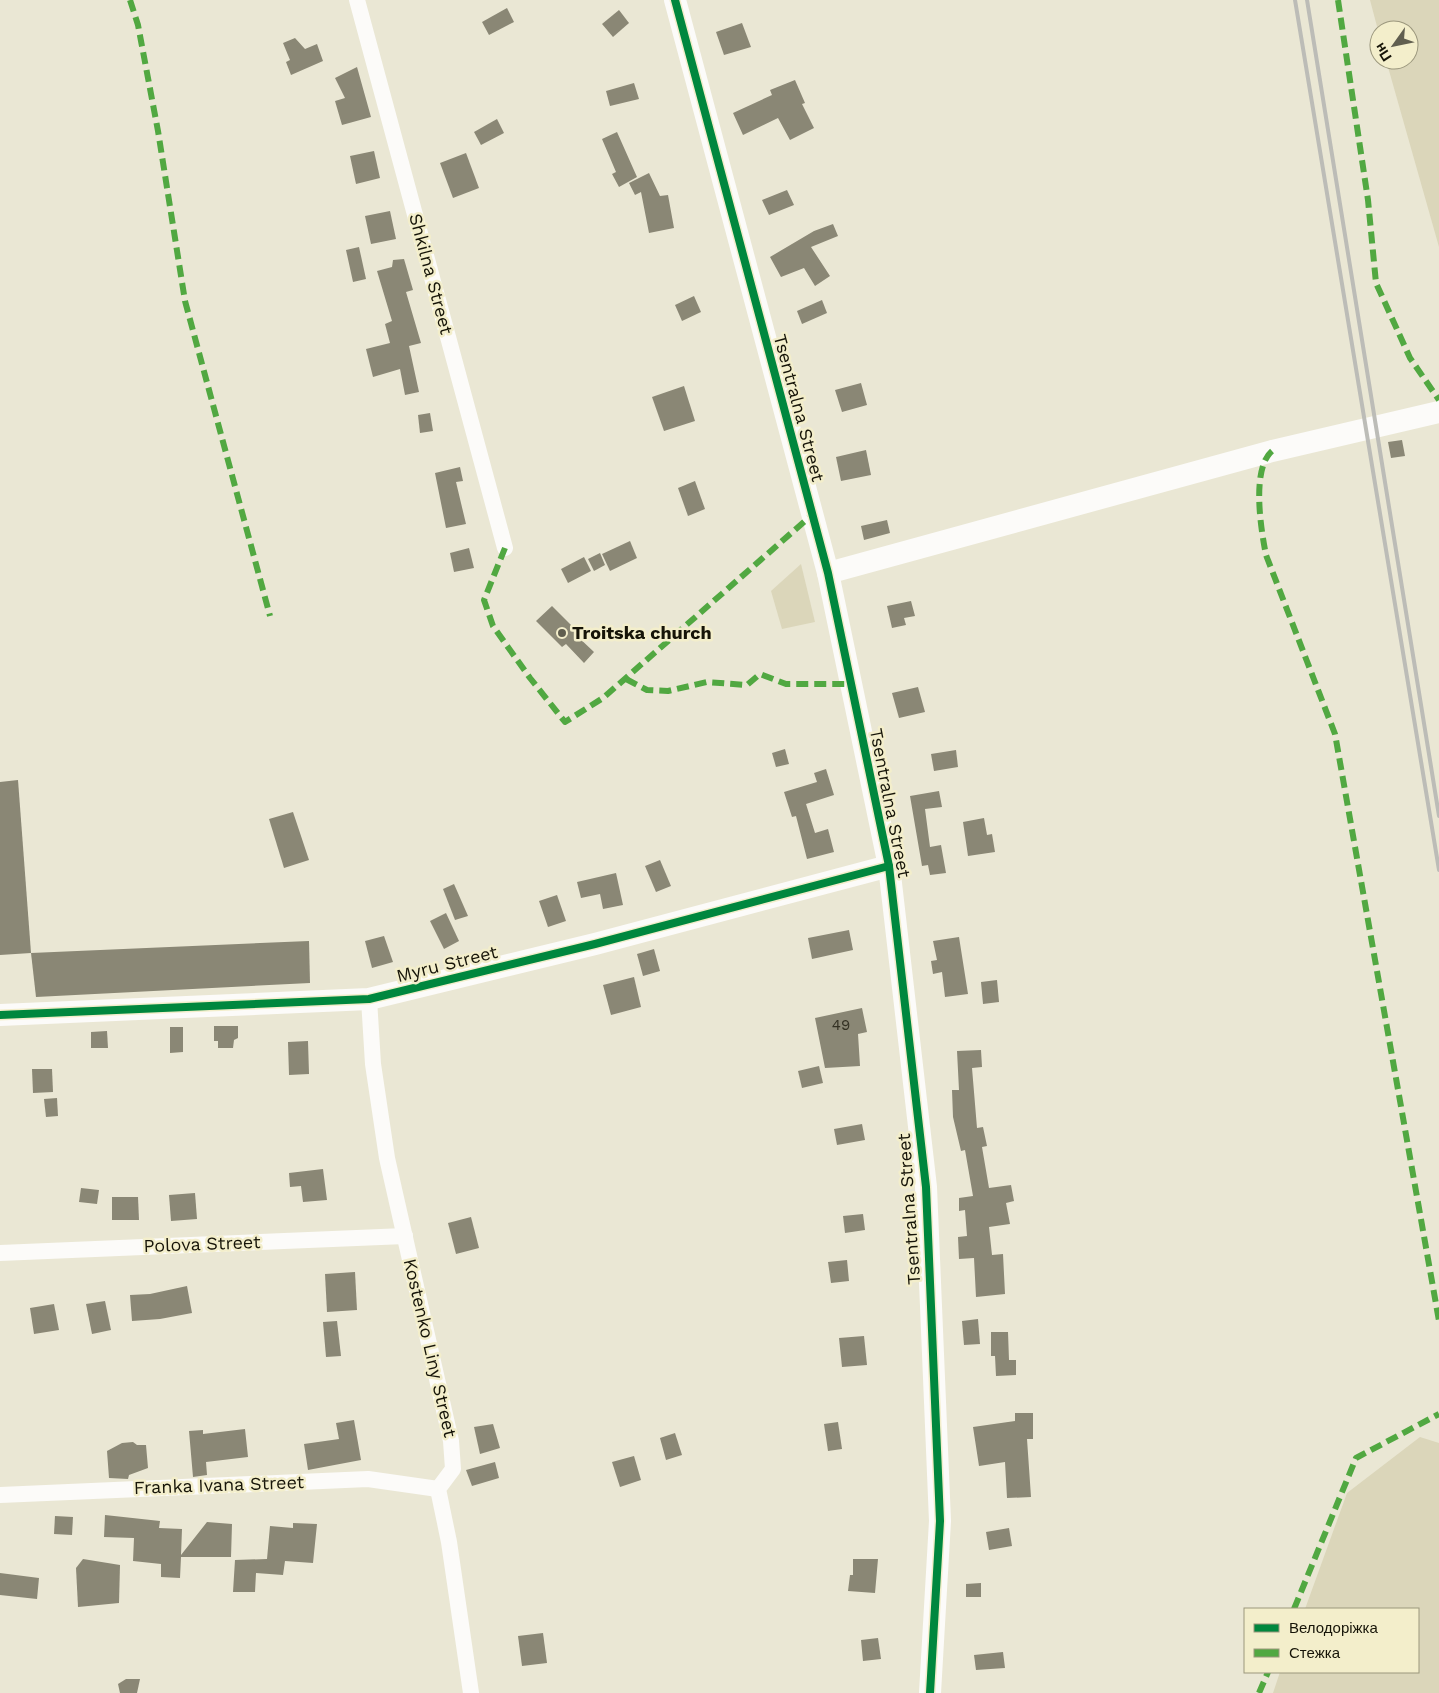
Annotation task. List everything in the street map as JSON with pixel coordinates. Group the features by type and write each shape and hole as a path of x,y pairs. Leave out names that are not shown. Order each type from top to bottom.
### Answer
{"street":[{"name":"Shkilna Street","path":"358,0 505,548"},
{"name":"Tsentralna Street","path":"675,0 828,573 889,866 926,1187 940,1521 930,1693"},
{"path":"828,573 1272,451 1439,412"},
{"name":"Myru Street","path":"0,1015 369,999 594,944 889,866"},
{"name":"Kostenko Liny Street","path":"369,999 373,1064 387,1158 451,1440 453,1469 438,1489"},
{"name":"Polova Street","path":"0,1253 404,1236"},
{"name":"Franka Ivana Street","path":"0,1495 368,1479 438,1489"},
{"path":"438,1489 449,1542 471,1693"}],"shaded area":[{"path":"1370,0 1439,0 1439,247 1389,70 1419,70 1419,20 1375,20"},
{"path":"801,564 815,622 782,629 771,591"},
{"path":"1420,1437 1439,1443 1439,1693 1273,1693 1280,1673 1419,1673 1419,1608 1305,1608 1347,1493"}],"building":[{"path":"507,8 514,22 489,35 482,22"},
{"path":"619,10 629,23 613,37 602,24"},
{"path":"742,23 751,47 724,55 716,32"},
{"path":"295,38 305,49 317,44 323,61 291,75 286,62 290,60 283,43"},
{"path":"357,67 371,117 342,125 335,101 345,98 335,78"},
{"path":"795,80 805,103 802,104 814,128 790,140 778,118 743,135 733,113 772,95 770,90"},
{"path":"634,83 639,99 610,106 606,91"},
{"path":"497,119 504,133 481,145 474,132"},
{"path":"617,132 637,177 619,187 612,174 616,172 602,139"},
{"path":"374,151 380,178 356,184 350,156"},
{"path":"466,153 479,188 453,198 440,163"},
{"path":"649,173 660,196 668,195 674,228 649,233 641,192 635,195 629,183"},
{"path":"787,190 794,205 769,215 762,200"},
{"path":"390,211 396,239 371,244 365,216"},
{"path":"833,224 838,236 811,247 830,276 815,286 804,268 781,277 770,257 814,231"},
{"path":"359,247 366,279 353,282 346,250"},
{"path":"404,259 413,290 406,292 421,343 409,346 419,392 405,395 400,369 373,377 366,349 390,343 385,324 392,321 377,271 392,267 393,260"},
{"path":"694,296 701,312 682,321 675,305"},
{"path":"822,300 827,313 802,324 797,311"},
{"path":"861,383 867,405 842,412 835,390"},
{"path":"684,386 695,421 664,431 652,397"},
{"path":"430,413 433,431 420,433 418,415"},
{"path":"1402,440 1405,456 1391,458 1388,442"},
{"path":"866,450 871,475 841,481 836,457"},
{"path":"460,467 463,481 456,482 466,524 446,528 435,473"},
{"path":"695,481 705,509 688,516 678,488"},
{"path":"887,520 890,533 864,540 861,526"},
{"path":"630,541 637,558 610,571 602,554"},
{"path":"469,548 474,568 454,572 450,553"},
{"path":"600,553 605,565 594,571 588,559"},
{"path":"584,557 591,571 568,583 561,569"},
{"path":"911,601 915,616 904,618 906,625 892,628 887,606"},
{"name":"Troitska church","path":"552,606 576,630 576,635 594,652 584,663 566,644 562,647 536,621"},
{"path":"918,687 925,712 899,718 892,693"},
{"path":"785,749 789,764 776,767 772,753"},
{"path":"956,750 958,767 934,771 931,754"},
{"path":"826,769 834,795 806,804 815,833 828,829 834,852 807,859 796,816 792,817 784,792 817,782 814,773"},
{"path":"18,780 31,953 0,955 0,782"},
{"path":"939,791 942,807 925,809 930,847 941,845 946,873 930,875 928,865 922,866 910,796"},
{"path":"293,812 309,860 284,868 269,819"},
{"path":"984,818 987,835 992,834 995,852 968,856 963,822"},
{"path":"660,860 671,886 656,892 645,866"},
{"path":"616,873 623,905 603,909 600,894 581,898 577,882"},
{"path":"454,884 468,916 455,920 443,889"},
{"path":"557,895 566,921 548,927 539,901"},
{"path":"446,913 459,941 444,949 430,921"},
{"path":"849,930 853,950 812,959 808,938"},
{"path":"384,936 393,962 372,968 365,941"},
{"path":"959,937 968,994 945,997 942,972 933,974 931,961 937,960 933,941"},
{"path":"309,941 310,983 36,997 31,953"},
{"path":"654,949 660,971 643,976 637,954"},
{"path":"634,977 641,1007 611,1015 603,985"},
{"path":"997,980 999,1002 983,1004 981,982"},
{"path":"862,1008 867,1032 858,1034 860,1066 825,1068 815,1018"},
{"path":"214,1026 238,1026 238,1038 234,1040 233,1048 218,1048 218,1041 214,1041"},
{"path":"170,1027 183,1027 183,1052 170,1053"},
{"path":"107,1031 108,1048 91,1048 91,1032"},
{"path":"308,1041 309,1074 289,1075 288,1042"},
{"path":"981,1050 982,1067 972,1068 977,1128 983,1127 987,1146 982,1147 989,1188 1011,1185 1014,1201 1006,1203 1010,1224 989,1227 992,1255 1003,1254 1005,1294 976,1297 974,1258 959,1259 958,1237 967,1236 965,1210 959,1211 959,1198 973,1196 965,1150 961,1151 953,1117 952,1090 959,1090 957,1051"},
{"path":"819,1066 823,1083 802,1088 798,1071"},
{"path":"32,1069 52,1069 53,1092 33,1093"},
{"path":"57,1098 58,1116 46,1117 44,1099"},
{"path":"862,1124 865,1140 837,1145 834,1129"},
{"path":"323,1169 327,1200 303,1202 301,1186 290,1187 289,1173"},
{"path":"81,1188 99,1190 97,1204 79,1202"},
{"path":"195,1193 197,1219 171,1221 169,1195"},
{"path":"112,1197 138,1197 139,1220 112,1220"},
{"path":"863,1214 865,1230 845,1233 843,1216"},
{"path":"471,1217 479,1248 456,1254 448,1223"},
{"path":"847,1260 849,1281 831,1283 828,1262"},
{"path":"355,1272 357,1310 327,1312 325,1274"},
{"path":"187,1286 192,1313 160,1319 132,1321 130,1295 150,1294"},
{"path":"105,1301 111,1330 92,1334 86,1304"},
{"path":"54,1304 59,1330 34,1334 30,1308"},
{"path":"978,1319 980,1344 964,1345 962,1321"},
{"path":"337,1321 341,1356 326,1357 323,1322"},
{"path":"991,1332 1008,1332 1009,1360 1016,1360 1016,1375 996,1376 995,1356 991,1356"},
{"path":"864,1336 867,1365 842,1367 839,1338"},
{"path":"1015,1413 1033,1413 1033,1439 1027,1439 1031,1497 1007,1498 1005,1462 979,1466 973,1427 1015,1421"},
{"path":"354,1420 361,1460 308,1470 304,1444 339,1439 336,1423"},
{"path":"838,1422 842,1449 828,1451 824,1424"},
{"path":"493,1424 500,1448 480,1454 474,1427"},
{"path":"245,1429 248,1457 206,1462 207,1475 193,1477 189,1431 203,1430 203,1434"},
{"path":"675,1433 682,1455 666,1460 660,1438"},
{"path":"133,1442 137,1445 146,1445 148,1468 129,1475 128,1479 109,1478 107,1451 122,1443"},
{"path":"634,1456 641,1480 620,1487 612,1462"},
{"path":"495,1462 499,1478 472,1486 466,1470"},
{"path":"105,1515 160,1521 159,1528 182,1529 181,1555 207,1522 232,1524 231,1557 181,1557 180,1578 161,1577 161,1564 133,1561 134,1538 104,1537"},
{"path":"55,1516 73,1517 72,1535 54,1534"},
{"path":"293,1523 317,1524 313,1563 285,1561 283,1575 256,1573 255,1592 233,1592 235,1560 267,1559 270,1526 293,1528"},
{"path":"1009,1528 1012,1546 989,1550 986,1532"},
{"path":"83,1559 120,1565 119,1603 78,1607 76,1568"},
{"path":"853,1559 878,1559 875,1593 848,1591 850,1575 853,1575"},
{"path":"0,1573 39,1578 37,1599 0,1595"},
{"path":"981,1583 981,1597 966,1597 966,1584"},
{"path":"543,1633 547,1663 522,1666 518,1636"},
{"path":"878,1638 881,1659 863,1661 861,1640"},
{"path":"1003,1652 1005,1668 976,1670 974,1655"},
{"path":"126,1679 140,1679 137,1693 120,1693 118,1684"}],"railway":[{"path":"1295,0 1439,870"},
{"path":"1307,0 1439,816"}],"marked path":[{"path":"130,0 138,25 158,131 185,301 270,616"},
{"path":"1338,0 1368,200 1376,283 1410,358 1439,400"},
{"path":"1272,451 1262,471 1259,500 1266,555 1335,734 1439,1321"},
{"path":"505,548 484,600 493,626 530,678 565,722 603,698 813,514"},
{"path":"626,679 647,690 668,691 707,682 747,685 760,674 786,684 851,684"},
{"path":"1294,1608 1356,1458 1439,1414"},
{"path":"1259,1693 1268,1673"}],"cycle path":[{"path":"675,0 828,573 889,866 926,1187 940,1521 930,1693"},
{"path":"0,1015 369,999 595,944 889,866"}],"place":[{"name":"Troitska church","path":"562,633"}]}
